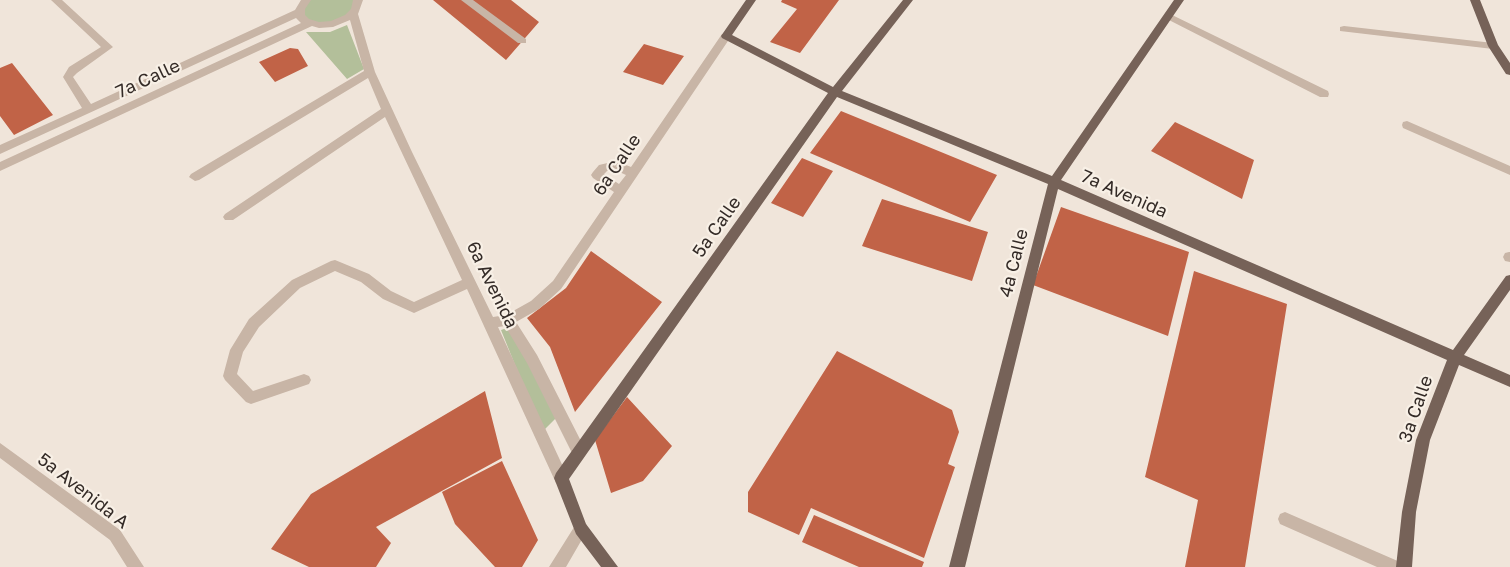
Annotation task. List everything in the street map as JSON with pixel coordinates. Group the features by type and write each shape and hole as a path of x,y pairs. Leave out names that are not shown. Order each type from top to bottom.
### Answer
{"main road":[{"name":"6a Calle","path":"726,36 751,0"},
{"name":"5a Calle","path":"561,478 835,92 908,0"},
{"name":"4a Calle","path":"957,567 1054,182 1179,0"},
{"path":"1475,0 1493,46 1510,71"},
{"name":"7a Avenida","path":"726,36 835,92 1054,182 1510,381"},
{"name":"3a Calle","path":"1404,567 1409,512 1423,440 1455,357 1510,280"},
{"name":"6a Avenida","path":"561,478 581,529 610,567"}],"street":[{"path":"56,0 108,47 73,70 68,76 89,109"},
{"path":"301,4 303,20 319,25 333,24 343,20 353,13 358,6 358,0"},
{"path":"466,0 522,41"},
{"name":"7a Calle","path":"2,145 89,109 301,4"},
{"name":"6a Avenida","path":"353,13 370,72 490,323 561,478"},
{"path":"1168,16 1324,94"},
{"name":"7a Calle","path":"0,167 310,23"},
{"path":"1344,29 1493,46"},
{"name":"6a Calle","path":"490,323 508,320 535,305 557,285 726,36"},
{"path":"195,177 370,72"},
{"path":"229,217 387,110"},
{"path":"1407,125 1510,171"},
{"path":"622,190 604,181 597,175 604,168 616,165 633,173"},
{"path":"304,380 251,398 230,376 237,350 254,323 296,284 335,265 365,278 387,295 414,308 470,282"},
{"path":"508,320 532,359 580,452"},
{"name":"5a Avenida A","path":"0,450 115,535 136,567"},
{"path":"1285,519 1396,567"},
{"path":"557,567 581,529"}],"green space":[{"path":"306,0 358,0 359,2 339,22 308,23 301,7"},
{"path":"347,25 364,69 347,79 306,32 330,32"},
{"path":"510,327 556,418 542,432 501,330"}],"building":[{"path":"433,0 511,0 539,22 506,60"},
{"path":"782,0 839,0 800,53 770,42 797,9 781,2"},
{"path":"644,44 684,56 663,85 623,72"},
{"path":"290,48 298,49 308,66 275,82 259,62"},
{"path":"12,63 53,115 14,135 0,116 0,68"},
{"path":"841,111 997,175 970,222 810,153"},
{"path":"1175,122 1254,160 1242,199 1151,151"},
{"path":"802,158 833,171 803,217 771,203"},
{"path":"882,199 988,232 972,281 862,246"},
{"path":"1061,207 1189,252 1168,336 1033,285"},
{"path":"591,251 662,302 575,412 550,347 527,318 566,288"},
{"path":"1194,271 1287,304 1245,567 1185,567 1198,500 1145,477"},
{"path":"837,351 952,410 959,432 948,464 955,467 924,558 811,508 799,535 748,512 748,492"},
{"path":"485,391 502,458 376,527 391,543 376,567 309,567 271,549 311,494"},
{"path":"627,397 672,446 643,481 611,493 595,440"},
{"path":"502,461 538,540 522,567 495,567 455,524 442,492"},
{"path":"814,515 924,562 922,567 859,567 802,542"}]}
